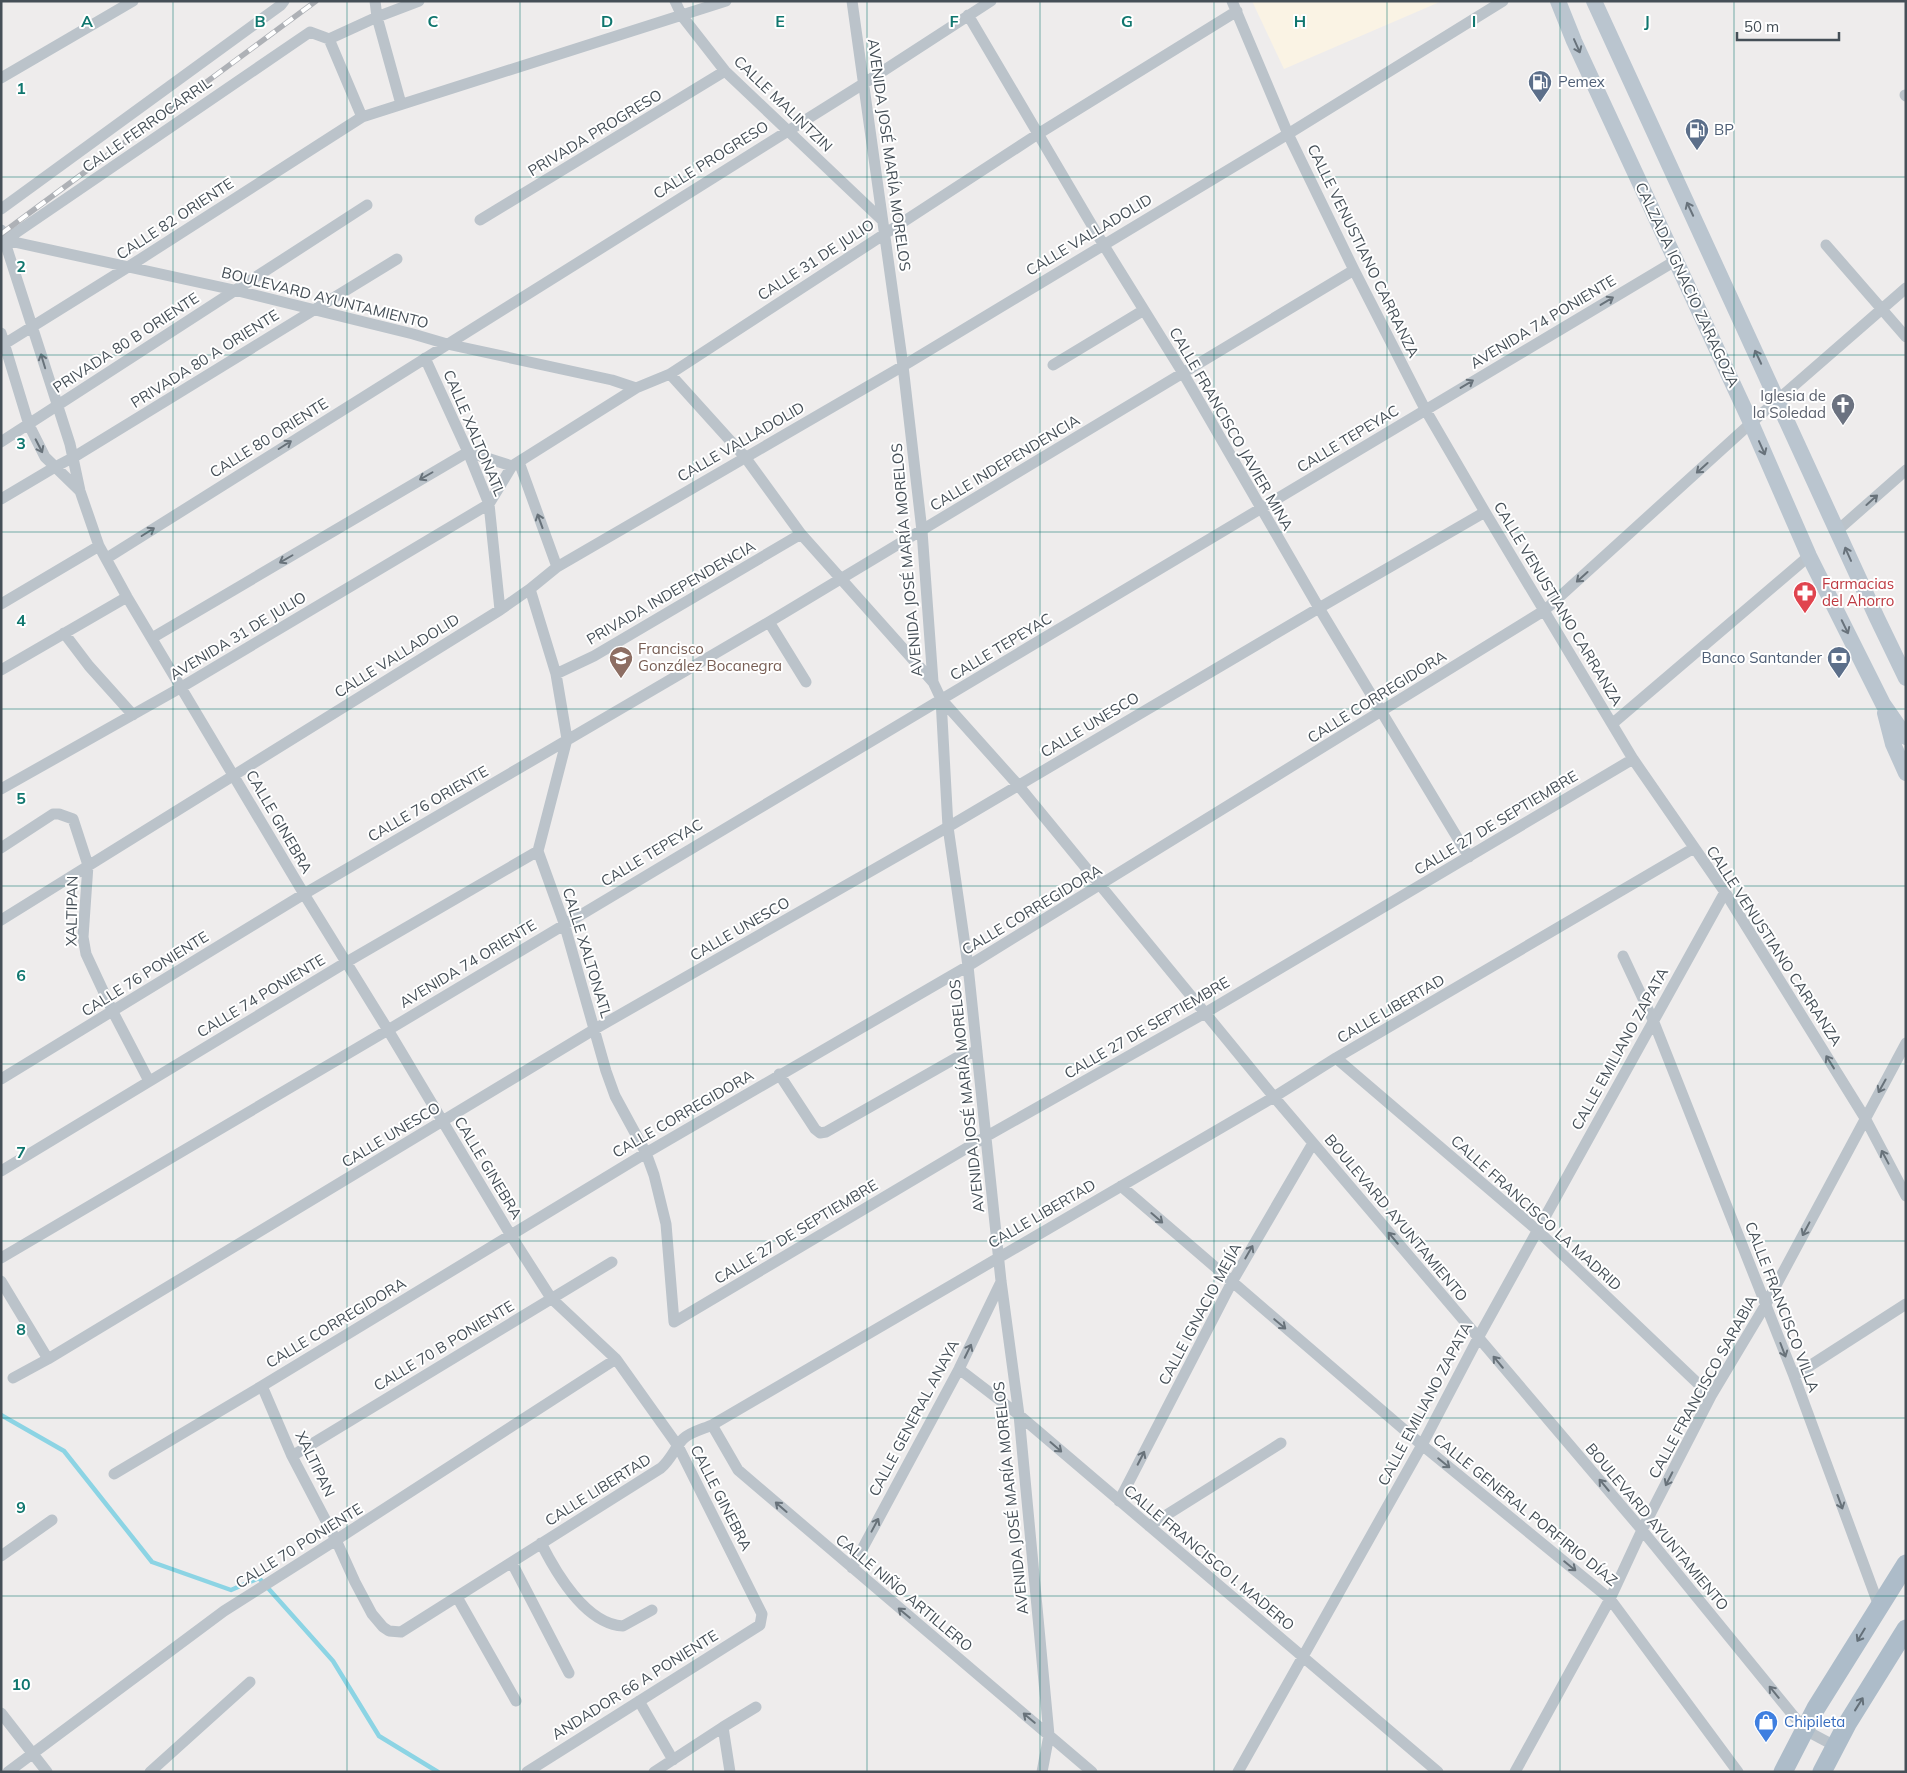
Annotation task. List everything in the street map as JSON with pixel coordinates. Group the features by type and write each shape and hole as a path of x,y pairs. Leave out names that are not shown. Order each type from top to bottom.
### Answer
{"main road":[{"name":"CALZADA IGNACIO ZARAGOZA","path":"1558,1 1574,41 1751,423 1809,556 1883,704 1906,737"},
{"path":"1594,1 1906,678"},
{"name":"CALZADA IGNACIO ZARAGOZA","path":"1883,704 1893,744 1906,773"},
{"path":"1782,1772 1805,1730 1906,1564"},
{"path":"1822,1772 1847,1724 1906,1629"}],"street":[{"path":"1,78 133,1"},
{"path":"1,209 281,6 284,1"},
{"path":"375,1 377,16 401,104"},
{"path":"362,117 329,40 377,16 419,1"},
{"name":"CALLE MALINTZIN","path":"675,1 682,16 725,70 882,220"},
{"name":"CALLE 82 ORIENTE","path":"2,341 32,326 128,267 362,117 726,1"},
{"name":"AVENIDA JOSÉ MARÍA MORELOS","path":"852,1 882,220 886,232 903,366 922,531 933,682 941,699 948,826 968,966 998,1257 1018,1415 1049,1735 1042,1772"},
{"name":"CALLE PROGRESO","path":"447,344 788,129 863,84 991,1"},
{"name":"CALLE VALLADOLID","path":"1,920 500,610 557,567 903,366 1288,134 1503,1"},
{"name":"CALLE VENUSTIANO CARRANZA","path":"1235,6 1288,134 1354,270 1425,409 1612,724 1725,892 1865,1118 1906,1196"},
{"name":"CALLE 31 DE JULIO","path":"488,504 515,464 636,388 670,374 1235,6"},
{"name":"CALLE FRANCISCO JAVIER MINA","path":"968,15 1103,244 1183,374 1261,510 1468,858"},
{"name":"CALLE FERROCARRIL","path":"3,238 310,32 329,40"},
{"name":"PRIVADA PROGRESO","path":"480,220 725,70"},
{"name":"PRIVADA 80 B ORIENTE","path":"1,442 367,205"},
{"name":"BOULEVARD AYUNTAMIENTO","path":"3,238 234,290 447,344 612,380 636,388"},
{"name":"CALLE GINEBRA","path":"3,238 74,457 80,491 99,546 126,596 180,688 234,774 345,963 388,1030 510,1234 551,1298 616,1359 678,1446 762,1614 760,1624"},
{"path":"1826,245 1906,338"},
{"name":"PRIVADA 80 A ORIENTE","path":"1,499 74,457 397,259"},
{"name":"AVENIDA 74 PONIENTE","path":"1425,409 1675,261"},
{"name":"CALLE INDEPENDENCIA","path":"567,739 922,531 1354,270"},
{"name":"CALLE CORREGIDORA","path":"114,1474 510,1234 1101,886 1545,610 1751,423 1906,288"},
{"path":"1053,364 1144,310"},
{"name":"CALLE GINEBRA","path":"2,341 29,425 45,456 80,491"},
{"name":"CALLE 80 ORIENTE","path":"107,558 447,344"},
{"name":"CALLE XALTONATL","path":"425,358 468,452 488,504 500,610"},
{"path":"670,374 745,458 801,534 933,682"},
{"name":"CALLE TEPEYAC","path":"564,923 1261,510 1425,409"},
{"path":"152,638 468,452 515,464 557,567"},
{"path":"1838,530 1906,470"},
{"name":"AVENIDA 31 DE JULIO","path":"1,789 180,688 488,504"},
{"name":"CALLE UNESCO","path":"13,1378 48,1359 595,1029 948,826 1485,512"},
{"name":"PRIVADA INDEPENDENCIA","path":"556,674 594,656 801,534"},
{"path":"1,604 99,546"},
{"path":"1612,724 1809,556"},
{"path":"530,589 556,674 567,739 538,851"},
{"path":"1,670 126,596"},
{"path":"769,622 806,682"},
{"path":"64,633 89,666 133,715"},
{"name":"BOULEVARD AYUNTAMIENTO","path":"941,699 1018,785 1274,1097 1642,1530 1805,1730 1835,1746"},
{"name":"CALLE 76 ORIENTE","path":"304,894 567,739"},
{"name":"CALLE 27 DE SEPTIEMBRE","path":"674,1322 987,1136 1205,1013 1634,759"},
{"name":"XALTIPAN","path":"1,848 53,814 73,819 88,865 83,937 86,954 113,1012 149,1081"},
{"name":"CALLE LIBERTAD","path":"418,1622 661,1468 671,1460 683,1439 689,1435 712,1424 1274,1097 1336,1058 1694,848"},
{"name":"CALLE XALTONATL","path":"538,851 564,923 606,1071 615,1096 646,1153 654,1175 666,1224 674,1322"},
{"name":"CALLE 74 PONIENTE","path":"1,1171 345,963 538,851"},
{"name":"CALLE EMILIANO ZAPATA","path":"1238,1772 1422,1445 1478,1338 1652,1020 1725,892"},
{"name":"CALLE 76 PONIENTE","path":"1,1079 304,894"},
{"name":"AVENIDA 74 ORIENTE","path":"388,1030 564,923"},
{"name":"CALLE FRANCISCO VILLA","path":"1623,956 1652,1020 1766,1304 1879,1606"},
{"path":"1,1258 388,1030"},
{"name":"CALLE FRANCISCO SARABIA","path":"1515,1772 1610,1599 1642,1530 1711,1396 1766,1304 1906,1043"},
{"path":"779,1074 815,1129 820,1133 826,1132 956,1058 977,1051"},
{"name":"CALLE FRANCISCO LA MADRID","path":"1336,1058 1537,1230 1711,1396"},
{"name":"CALLE IGNACIO MEJÍA","path":"1119,1501 1232,1282 1313,1143"},
{"name":"CALLE GENERAL PORFIRIO DÍAZ","path":"1121,1186 1422,1445 1610,1599 1738,1772"},
{"name":"CALLE 70 B PONIENTE","path":"292,1456 612,1262"},
{"path":"1,1281 48,1359"},
{"name":"CALLE GENERAL ANAYA","path":"852,1568 959,1369 1001,1281"},
{"path":"1794,1376 1906,1304"},
{"name":"CALLE 70 PONIENTE","path":"8,1772 224,1611 616,1359"},
{"name":"CALLE FRANCISCO I. MADERO","path":"959,1369 1018,1415 1438,1772"},
{"name":"XALTIPAN","path":"262,1386 292,1456 372,1614 389,1631 401,1632 418,1622"},
{"name":"CALLE NIÑO ARTILLERO","path":"712,1424 738,1470 1092,1772"},
{"path":"1149,1526 1281,1443"},
{"path":"1,1556 52,1520"},
{"path":"541,1543 555,1571 578,1599 593,1614 606,1623 623,1626 652,1610"},
{"path":"512,1563 569,1673"},
{"path":"457,1597 516,1701"},
{"name":"ANDADOR 66 A PONIENTE","path":"527,1772 760,1624"},
{"path":"150,1772 250,1682"},
{"path":"639,1701 673,1760"},
{"path":"654,1772 756,1707"},
{"path":"1,1713 47,1772"},
{"path":"723,1727 730,1772"}],"shaded area":[{"path":"1252,1 1442,1 1284,69"}],"waterway":[{"path":"1,1415 64,1451 152,1562 231,1590 259,1578 333,1661 379,1736 438,1772"}],"railway":[{"path":"1,234 316,1"}],"place":[{"name":"Pemex","path":"1540,103"},
{"name":"BP","path":"1697,151"},
{"name":"Iglesia de la Soledad","path":"1843,426"},
{"name":"Farmacias del Ahorro","path":"1805,614"},
{"name":"Francisco González Bocanegra","path":"621,679"},
{"name":"Banco Santander","path":"1839,679"},
{"name":"Chipileta","path":"1766,1743"}]}
